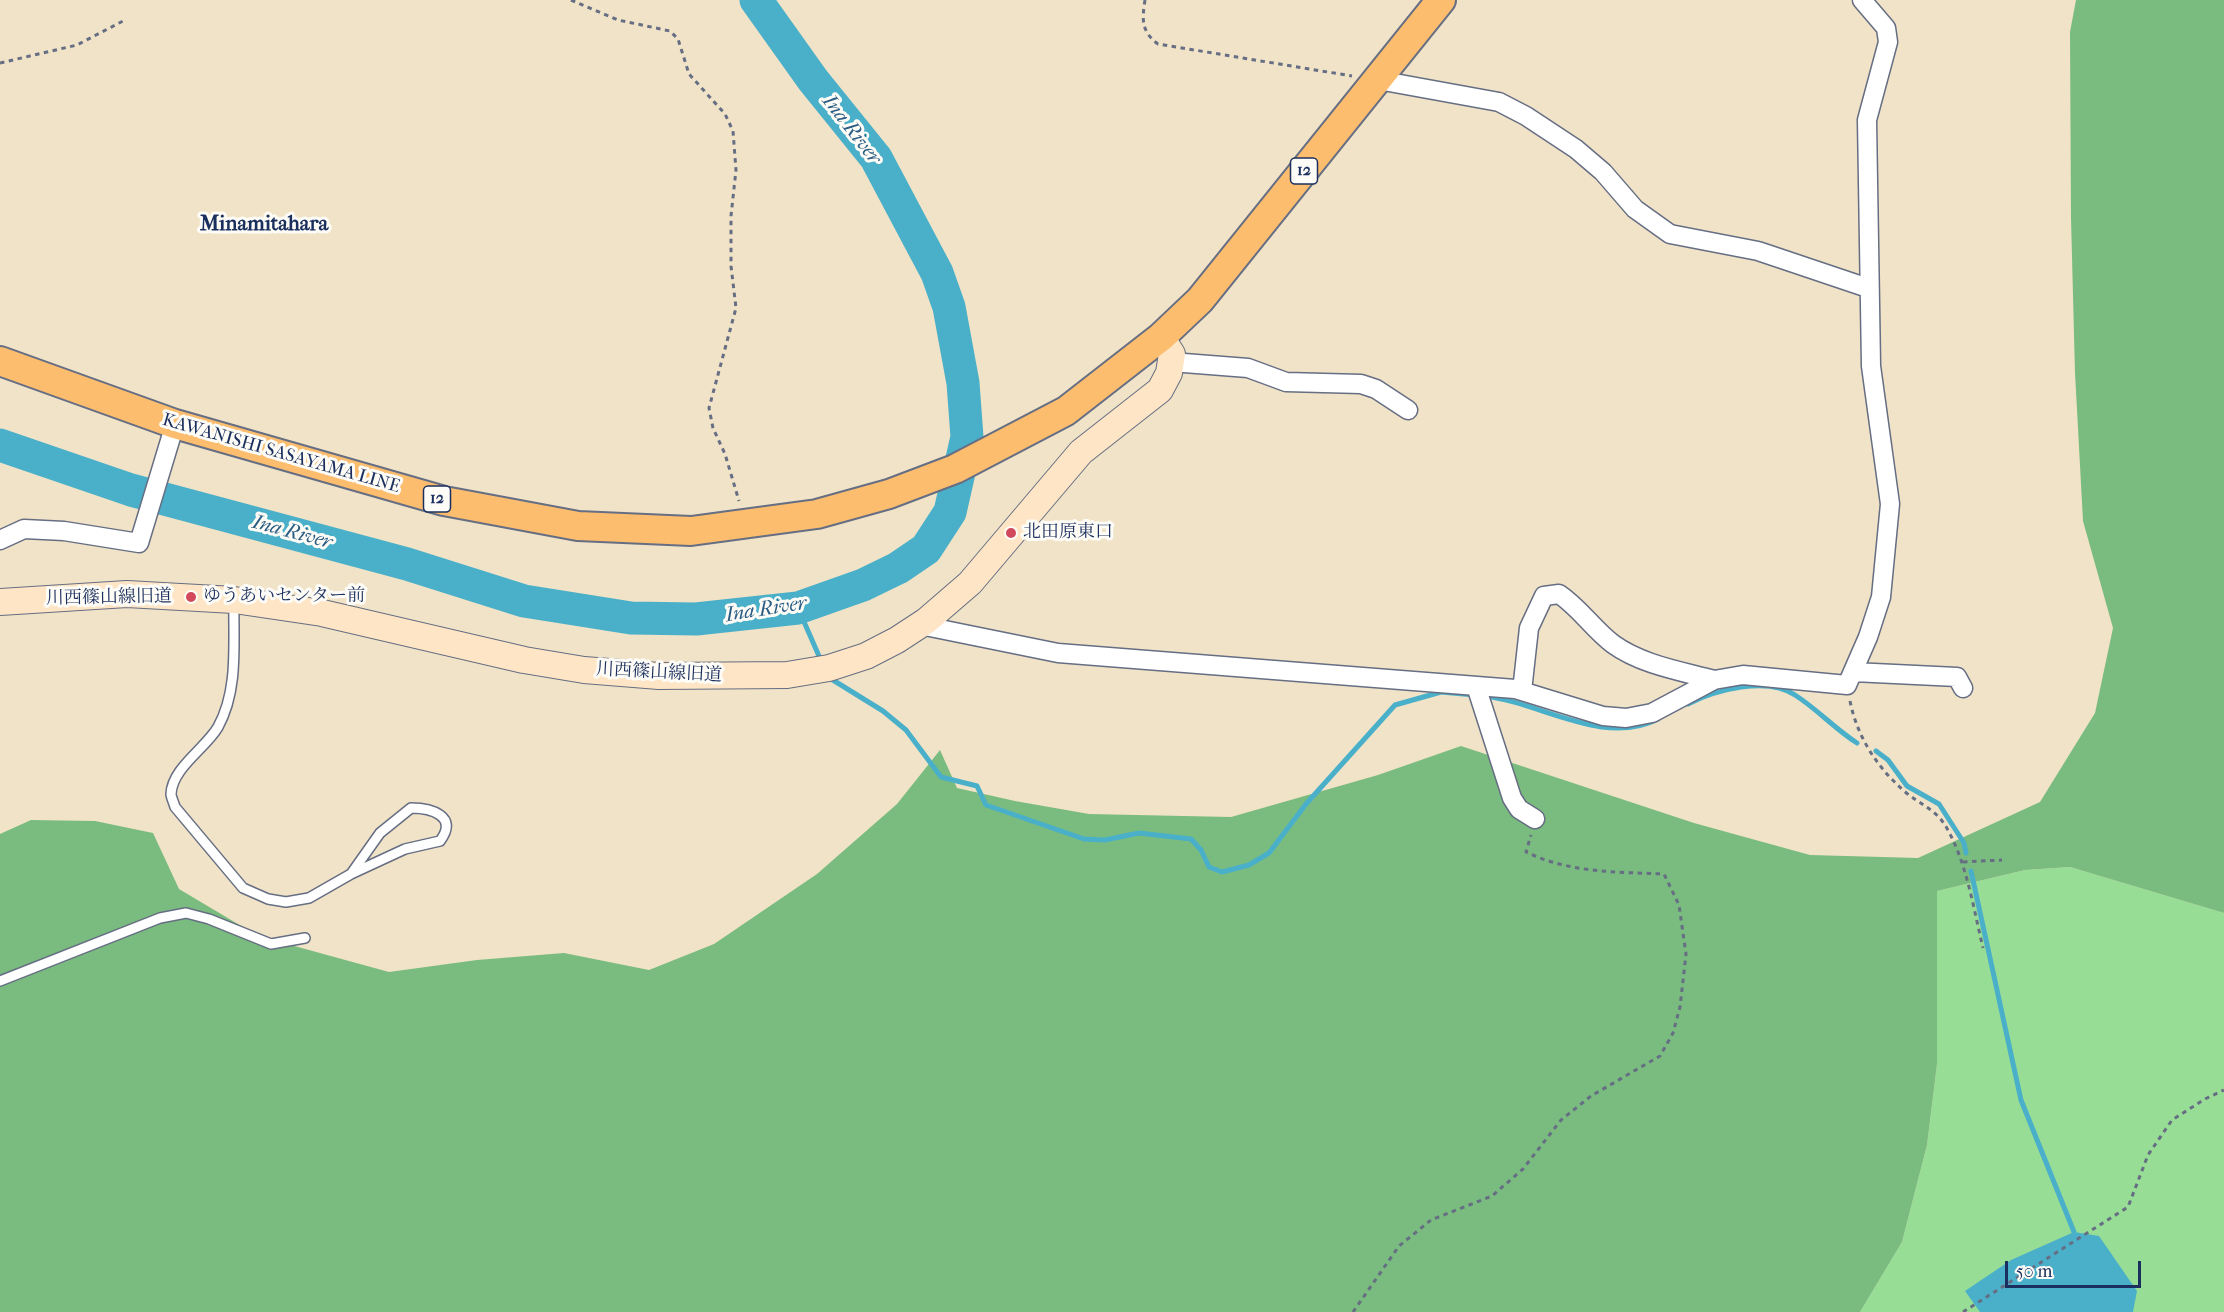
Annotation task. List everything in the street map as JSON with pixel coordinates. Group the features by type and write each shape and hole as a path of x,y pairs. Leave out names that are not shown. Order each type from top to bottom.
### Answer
{"main road":[{"name":"KAWANISHI SASAYAMA LINE","path":"0,361 175,424 444,501 578,526 691,531 817,514 889,494 955,469 1032,431 1166,350 1200,300 1441,0"}],"street":[{"path":"1850,678 1869,637 1881,597 1890,504 1871,366 1867,120 1888,42 1886,28 1862,0"},
{"path":"1378,80 1499,102 1526,116 1576,149 1603,172 1635,209 1670,234 1758,250 1868,288"},
{"path":"1166,350 1248,368 1286,382 1361,384 1376,389 1408,410"},
{"name":"川西篠山線旧道","path":"0,602 127,594 234,600 322,613 524,660 584,670 659,676 787,675 829,668 866,656 920,625 970,583 1081,452 1160,390 1169,373 1166,350"},
{"path":"0,540 24,529 64,531 139,543 175,424"},
{"path":"1522,691 1528,628 1544,596 1559,594 1575,604 1614,644 1647,662 1714,680"},
{"path":"920,625 1058,653 1478,693 1522,691 1603,716 1626,718 1652,712 1714,680 1743,675 1850,678 1957,677 1963,688"},
{"path":"1478,693 1512,798 1519,809 1534,819"}],"lane":[{"path":"234,600 232,688 224,716 210,740 180,772 171,794 175,807 243,888 268,899 286,902 309,898 351,874 405,849 440,841 446,833 446,823 440,814 424,808 411,808 380,833 351,874"},
{"path":"0,981 160,918 186,914 209,919 271,944 305,938"}],"path":[{"path":"571,0 618,20 670,31 678,39 689,74 725,114 733,131 736,170 730,216 731,267 736,308 709,408 712,428 724,454 739,501"},
{"path":"1145,0 1142,23 1147,35 1158,44 1378,80"},
{"path":"0,63 77,45 123,21"},
{"path":"1850,678 1856,729 1865,745 1904,791 1934,810 1945,825 1963,862 1983,948"},
{"path":"1353,1312 1400,1246 1431,1220 1492,1196 1523,1169 1561,1120 1591,1096 1660,1056 1673,1033 1680,1007 1686,954 1679,905 1664,874 1583,870 1550,863 1526,852 1534,819"},
{"path":"1963,862 2002,860"},
{"path":"1963,1312 2128,1207 2148,1155 2172,1120 2224,1090"}],"green space":[{"path":"2076,0 2224,0 2224,913 2070,867 2025,870 1937,891 1937,1064 1927,1145 1902,1242 1860,1312 0,1312 0,834 31,820 95,821 153,833 179,889 258,936 389,972 477,960 564,953 649,970 714,944 817,874 897,804 940,750 957,788 1089,814 1231,817 1378,775 1461,746 1694,823 1810,855 1918,858 2040,802 2095,713 2113,628 2083,521 2075,373 2071,218 2070,32"},
{"path":"2070,867 2224,913 2224,1312 1860,1312 1902,1242 1927,1145 1937,1064 1937,891 2025,870"}],"water":[{"path":"2074,1232 2099,1236 2137,1291 2133,1312 1980,1312 1965,1291 2011,1260"}],"waterway":[{"name":"Ina River","path":"0,445 131,490 407,564 524,601 631,618 696,619 798,608 863,585 898,568 926,549 950,512 967,437 963,383 949,307 937,273 876,158 813,80 756,0"},
{"path":"798,608 822,663"},
{"path":"828,677 883,711 906,730 941,777 977,786 986,805 1084,839 1105,840 1139,833 1191,839 1201,850 1209,867 1222,872 1249,865 1269,853 1306,804 1395,705 1441,692 1475,695"},
{"path":"1688,704 1726,690 1770,686 1795,695 1857,743"},
{"path":"1484,696 1594,726 1615,728 1637,726 1658,719"},
{"path":"1876,751 1888,760 1907,786 1939,804 1964,843 1966,853"},
{"path":"1971,871 2021,1100 2074,1232"}],"place":[{"name":"北田原東口","path":"1011,533"},
{"name":"ゆうあいセンター前","path":"191,597"}],"district":[{"name":"Minamitahara","path":"264,225"}]}
